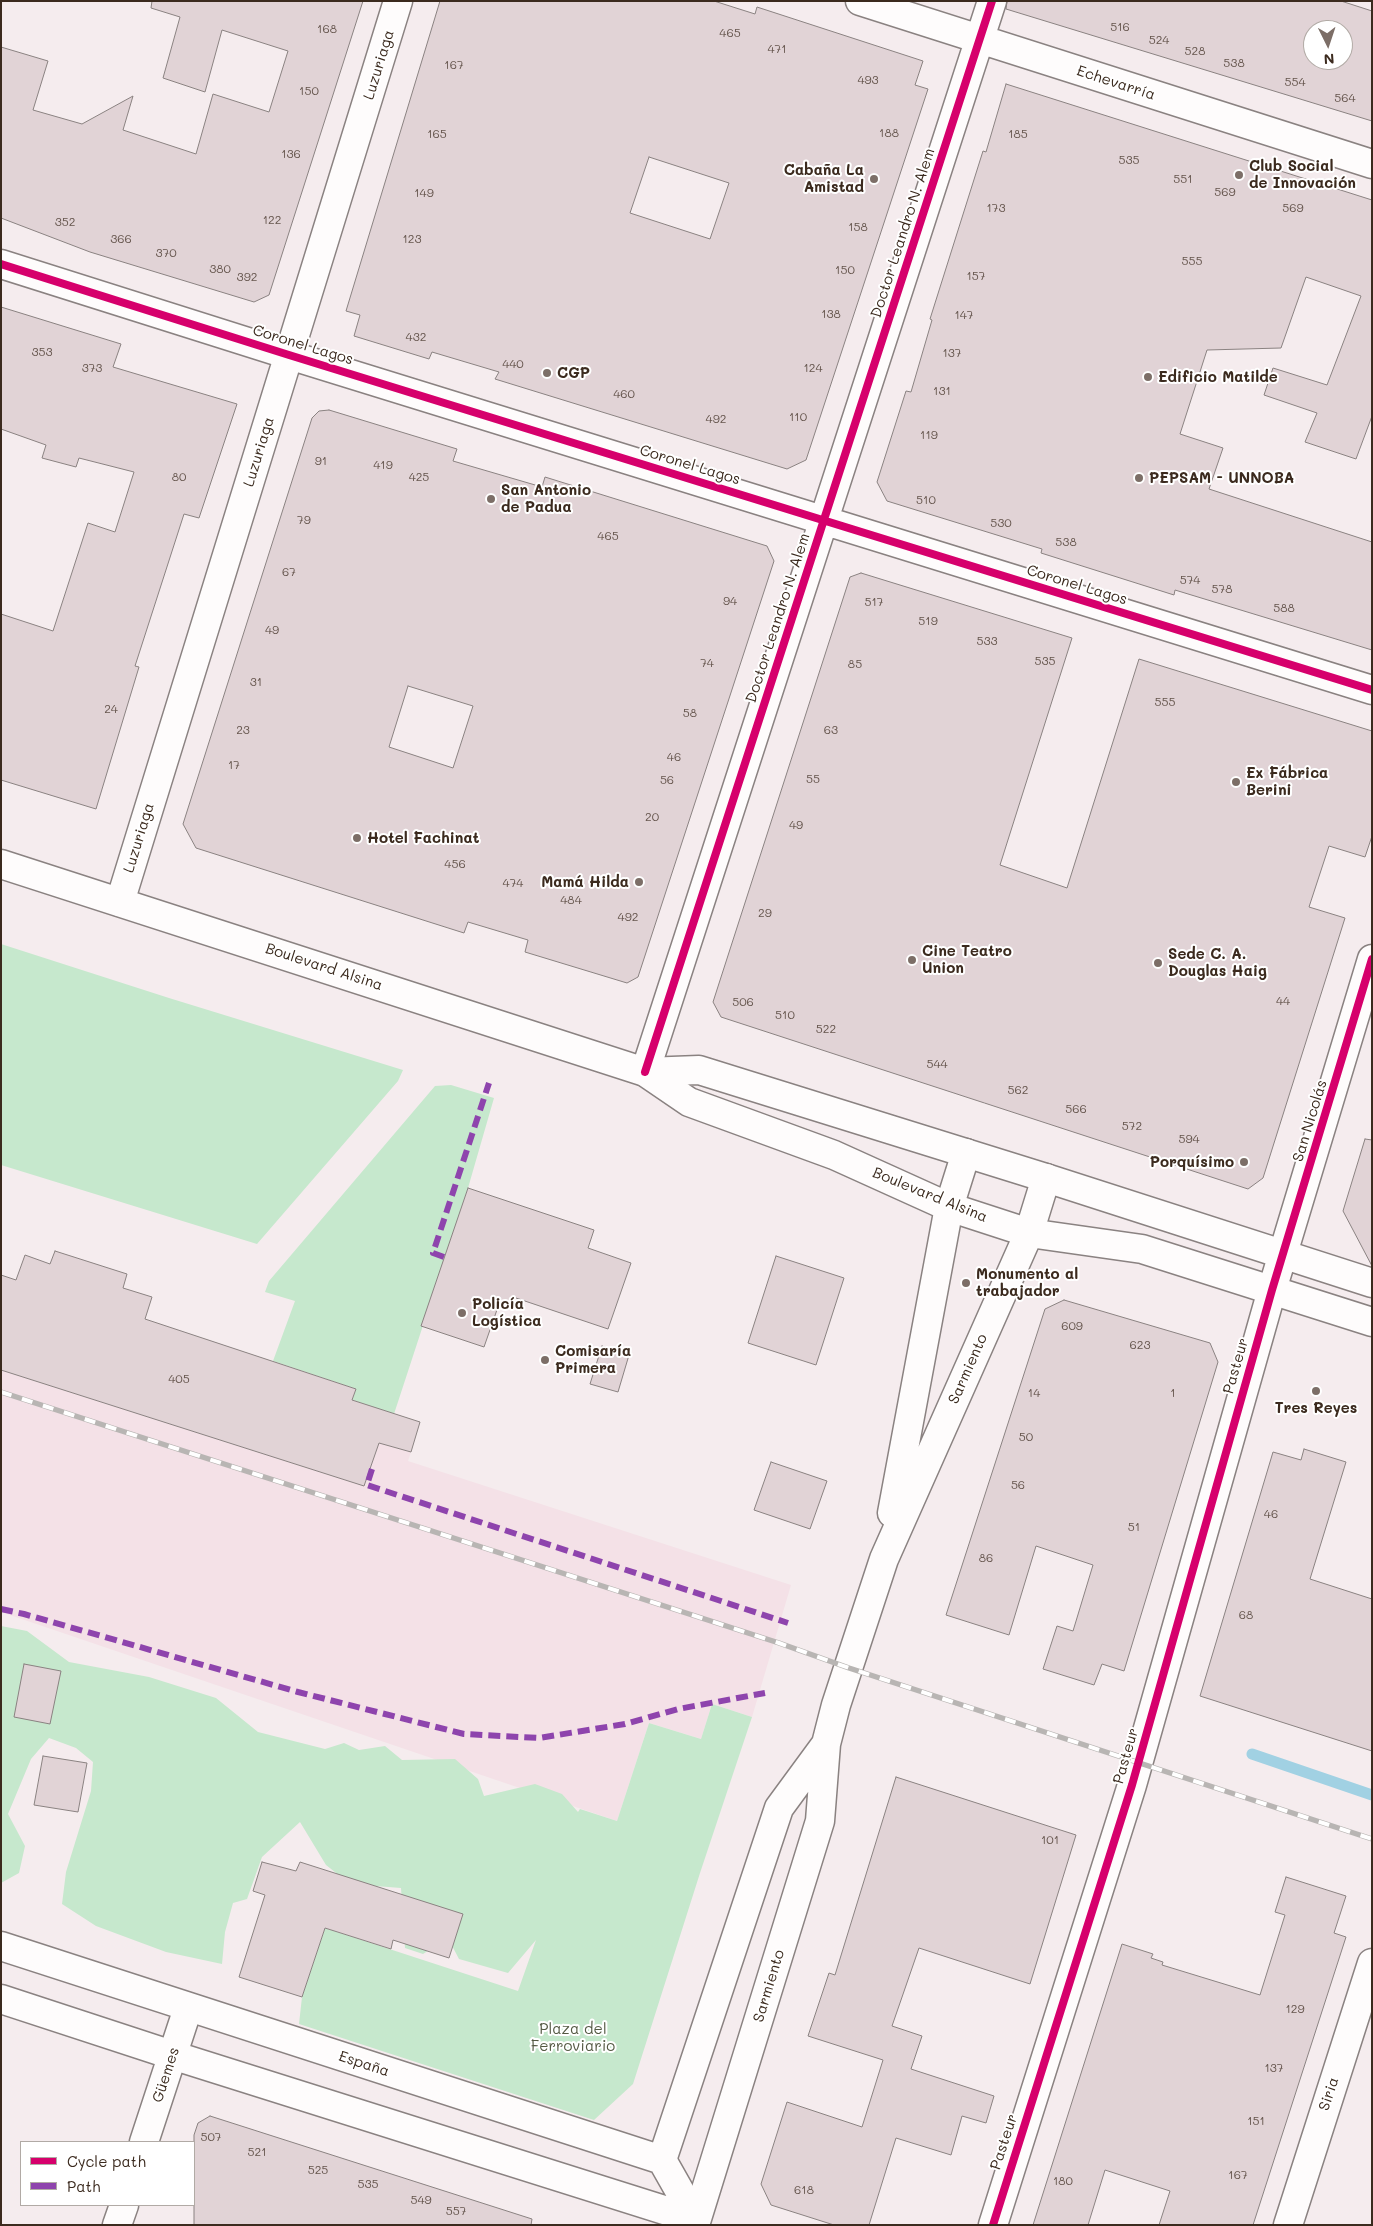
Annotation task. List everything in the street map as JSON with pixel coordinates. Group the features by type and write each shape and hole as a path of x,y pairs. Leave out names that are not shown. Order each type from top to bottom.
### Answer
{"street":[{"name":"Luzuriaga","path":"120,902 398,1"},
{"name":"Echevarría","path":"860,1 1372,164"},
{"name":"Doctor Leandro N. Alem","path":"645,1072 992,1"},
{"name":"Coronel Lagos","path":"1,264 1372,690"},
{"name":"Boulevard Alsina","path":"1,864 645,1072 689,1102 834,1155 949,1207 1029,1233 1142,1249 1372,1322"},
{"name":"San Nicolás","path":"1272,1290 1372,959"},
{"name":"Boulevard Alsina","path":"645,1072 699,1070 1372,1282"},
{"name":"Sarmiento","path":"884,1559 949,1207 966,1153"},
{"name":"Sarmiento","path":"701,2223 820,1821 826,1744 836,1705 884,1559 1029,1233 1046,1178"},
{"name":"Pasteur","path":"992,2225 1132,1785 1272,1290"},
{"name":"Sarmiento","path":"662,2160 779,1808 826,1744"},
{"name":"España","path":"1,1946 662,2160"},
{"name":"Siria","path":"1288,2225 1372,1963"},
{"path":"1,1999 701,2223"},
{"name":"Güemes","path":"144,2141 188,2008"},
{"path":"662,2160 701,2223"},
{"path":"117,2225 124,2206"}],"shaded area":[{"path":"1,1370 364,1486 379,1443 411,1452 408,1461 791,1585 752,1717 712,1704 701,1739 649,1723 617,1821 1,1612"}],"green space":[{"path":"1,944 403,1070 398,1081 257,1244 1,1165"},
{"path":"451,1085 494,1098 468,1188 394,1414 352,1400 356,1389 273,1361 295,1301 265,1292 269,1281 435,1086"},
{"name":"Plaza del Ferroviario","path":"1,1626 27,1631 69,1662 149,1677 216,1698 258,1732 325,1749 344,1743 359,1750 385,1746 402,1760 455,1759 478,1779 484,1796 535,1784 562,1794 578,1812 580,1809 617,1821 649,1723 701,1739 712,1704 752,1717 633,2084 594,2120 299,2024 302,1997 325,1928 518,1991 536,1940 508,1973 459,1959 448,1938 423,1954 405,1948 401,1888 350,1884 326,1865 300,1822 262,1857 247,1899 233,1903 225,1932 222,1964 166,1952 96,1926 62,1904 66,1872 91,1791 93,1762 76,1748 49,1738 31,1759 8,1814 25,1846 19,1873 1,1883"}],"building":[{"path":"152,1 363,1 269,295 254,302 90,252 1,218 1,47 48,61 33,110 82,124 133,96 123,130 196,154 213,94 269,112 288,51 222,30 205,92 163,78 180,17 151,8"},
{"path":"440,1 714,1 755,14 757,7 923,61 915,85 928,89 806,460 787,469 495,379 499,372 432,352 429,359 354,336 360,315 346,311","holes":["649,157 729,183 710,239 630,213"]},
{"path":"1007,1 1341,1 1372,11 1372,121 1006,9"},
{"path":"1006,84 1372,200 1372,416 1356,459 1305,442 1317,413 1264,395 1273,368 1327,385 1361,296 1306,277 1281,348 1207,350 1180,434 1223,448 1209,489 1372,542 1372,650 1175,590 1174,595 1041,553 1042,549 887,501 877,482 906,391 911,392 932,320 930,319 983,151 986,152"},
{"path":"1,307 121,344 113,367 237,404 199,518 184,514 135,666 139,667 96,809 1,780 1,614 53,631 88,523 115,532 134,472 79,458 76,467 42,458 46,445 1,429"},
{"path":"329,410 457,449 453,461 542,487 545,477 767,546 774,561 638,977 627,983 525,952 528,940 468,922 464,933 196,848 183,824 312,418 319,411","holes":["408,686 473,706 453,768 389,747"]},
{"path":"861,573 1072,638 1000,865 1067,888 1139,659 1372,731 1372,836 1365,857 1329,846 1309,907 1345,918 1263,1178 1248,1189 721,1017 713,1002 850,577"},
{"path":"1365,1139 1372,1140 1372,1266 1343,1211"},
{"path":"468,1188 594,1230 588,1248 631,1263 608,1329 513,1297 509,1308 499,1304 484,1347 421,1326"},
{"path":"55,1251 127,1274 123,1288 152,1297 145,1319 356,1389 352,1400 420,1422 411,1452 379,1443 364,1486 1,1370 1,1275 16,1280 25,1255 50,1264"},
{"path":"776,1256 844,1278 816,1365 748,1343"},
{"path":"1064,1300 1210,1343 1218,1362 1124,1671 1102,1664 1094,1685 1043,1669 1057,1626 1073,1631 1093,1565 1036,1546 1009,1635 946,1615 1045,1309"},
{"path":"602,1346 629,1355 618,1392 590,1384"},
{"path":"1304,1449 1346,1462 1310,1579 1372,1599 1372,1751 1200,1696 1273,1452 1301,1460"},
{"path":"771,1462 827,1481 810,1529 754,1510"},
{"path":"24,1664 61,1671 50,1724 14,1717"},
{"path":"43,1756 87,1763 78,1812 34,1805"},
{"path":"896,1777 1076,1835 1030,1984 919,1948 892,2026 922,2036 911,2069 994,2096 986,2123 962,2116 951,2155 896,2138 869,2225 834,2225 771,2205 761,2184 787,2102 862,2127 883,2060 808,2036 829,1973 835,1975"},
{"path":"262,1862 296,1871 300,1862 463,1914 449,1958 393,1940 391,1949 325,1928 302,1997 239,1977 265,1895 253,1891"},
{"path":"1286,1877 1346,1896 1334,1933 1346,1937 1253,2225 1159,2225 1170,2191 1105,2170 1088,2225 1033,2225 1122,1944 1153,1954 1151,1958 1163,1962 1162,1965 1260,1995 1285,1915 1275,1912"},
{"path":"210,2116 532,2219 531,2225 194,2225 194,2135 198,2123"}],"waterway":[{"path":"1252,1754 1372,1795"}],"railway":[{"path":"1,1392 779,1643 849,1668 1372,1839"}],"marked path":[{"path":"444,1257 433,1253 489,1083"},
{"path":"372,1469 367,1485 788,1623"},
{"path":"1,1609 298,1692 464,1734 539,1738 625,1724 678,1709 765,1693"}],"cycle path":[{"path":"645,1072 992,1"},
{"path":"1,264 1372,690"},
{"path":"993,2225 1132,1785 1272,1290 1372,959"}],"place":[{"name":"Club Social de Innovación","path":"1239,175"},
{"name":"Cabaña La Amistad","path":"874,179"},
{"name":"CGP","path":"547,373"},
{"name":"Edificio Matilde","path":"1148,377"},
{"name":"PEPSAM - UNNOBA","path":"1139,478"},
{"name":"San Antonio de Padua","path":"491,499"},
{"name":"Ex Fábrica Berini","path":"1236,782"},
{"name":"Hotel Fachinat","path":"357,838"},
{"name":"Mamá Hilda","path":"639,882"},
{"name":"Cine Teatro Union","path":"912,960"},
{"name":"Sede C. A. Douglas Haig","path":"1158,963"},
{"name":"Porquísimo","path":"1244,1162"},
{"name":"Monumento al trabajador","path":"966,1283"},
{"name":"Policía Logística","path":"462,1313"},
{"name":"Comisaría Primera","path":"545,1360"},
{"name":"Tres Reyes","path":"1316,1391"}]}
